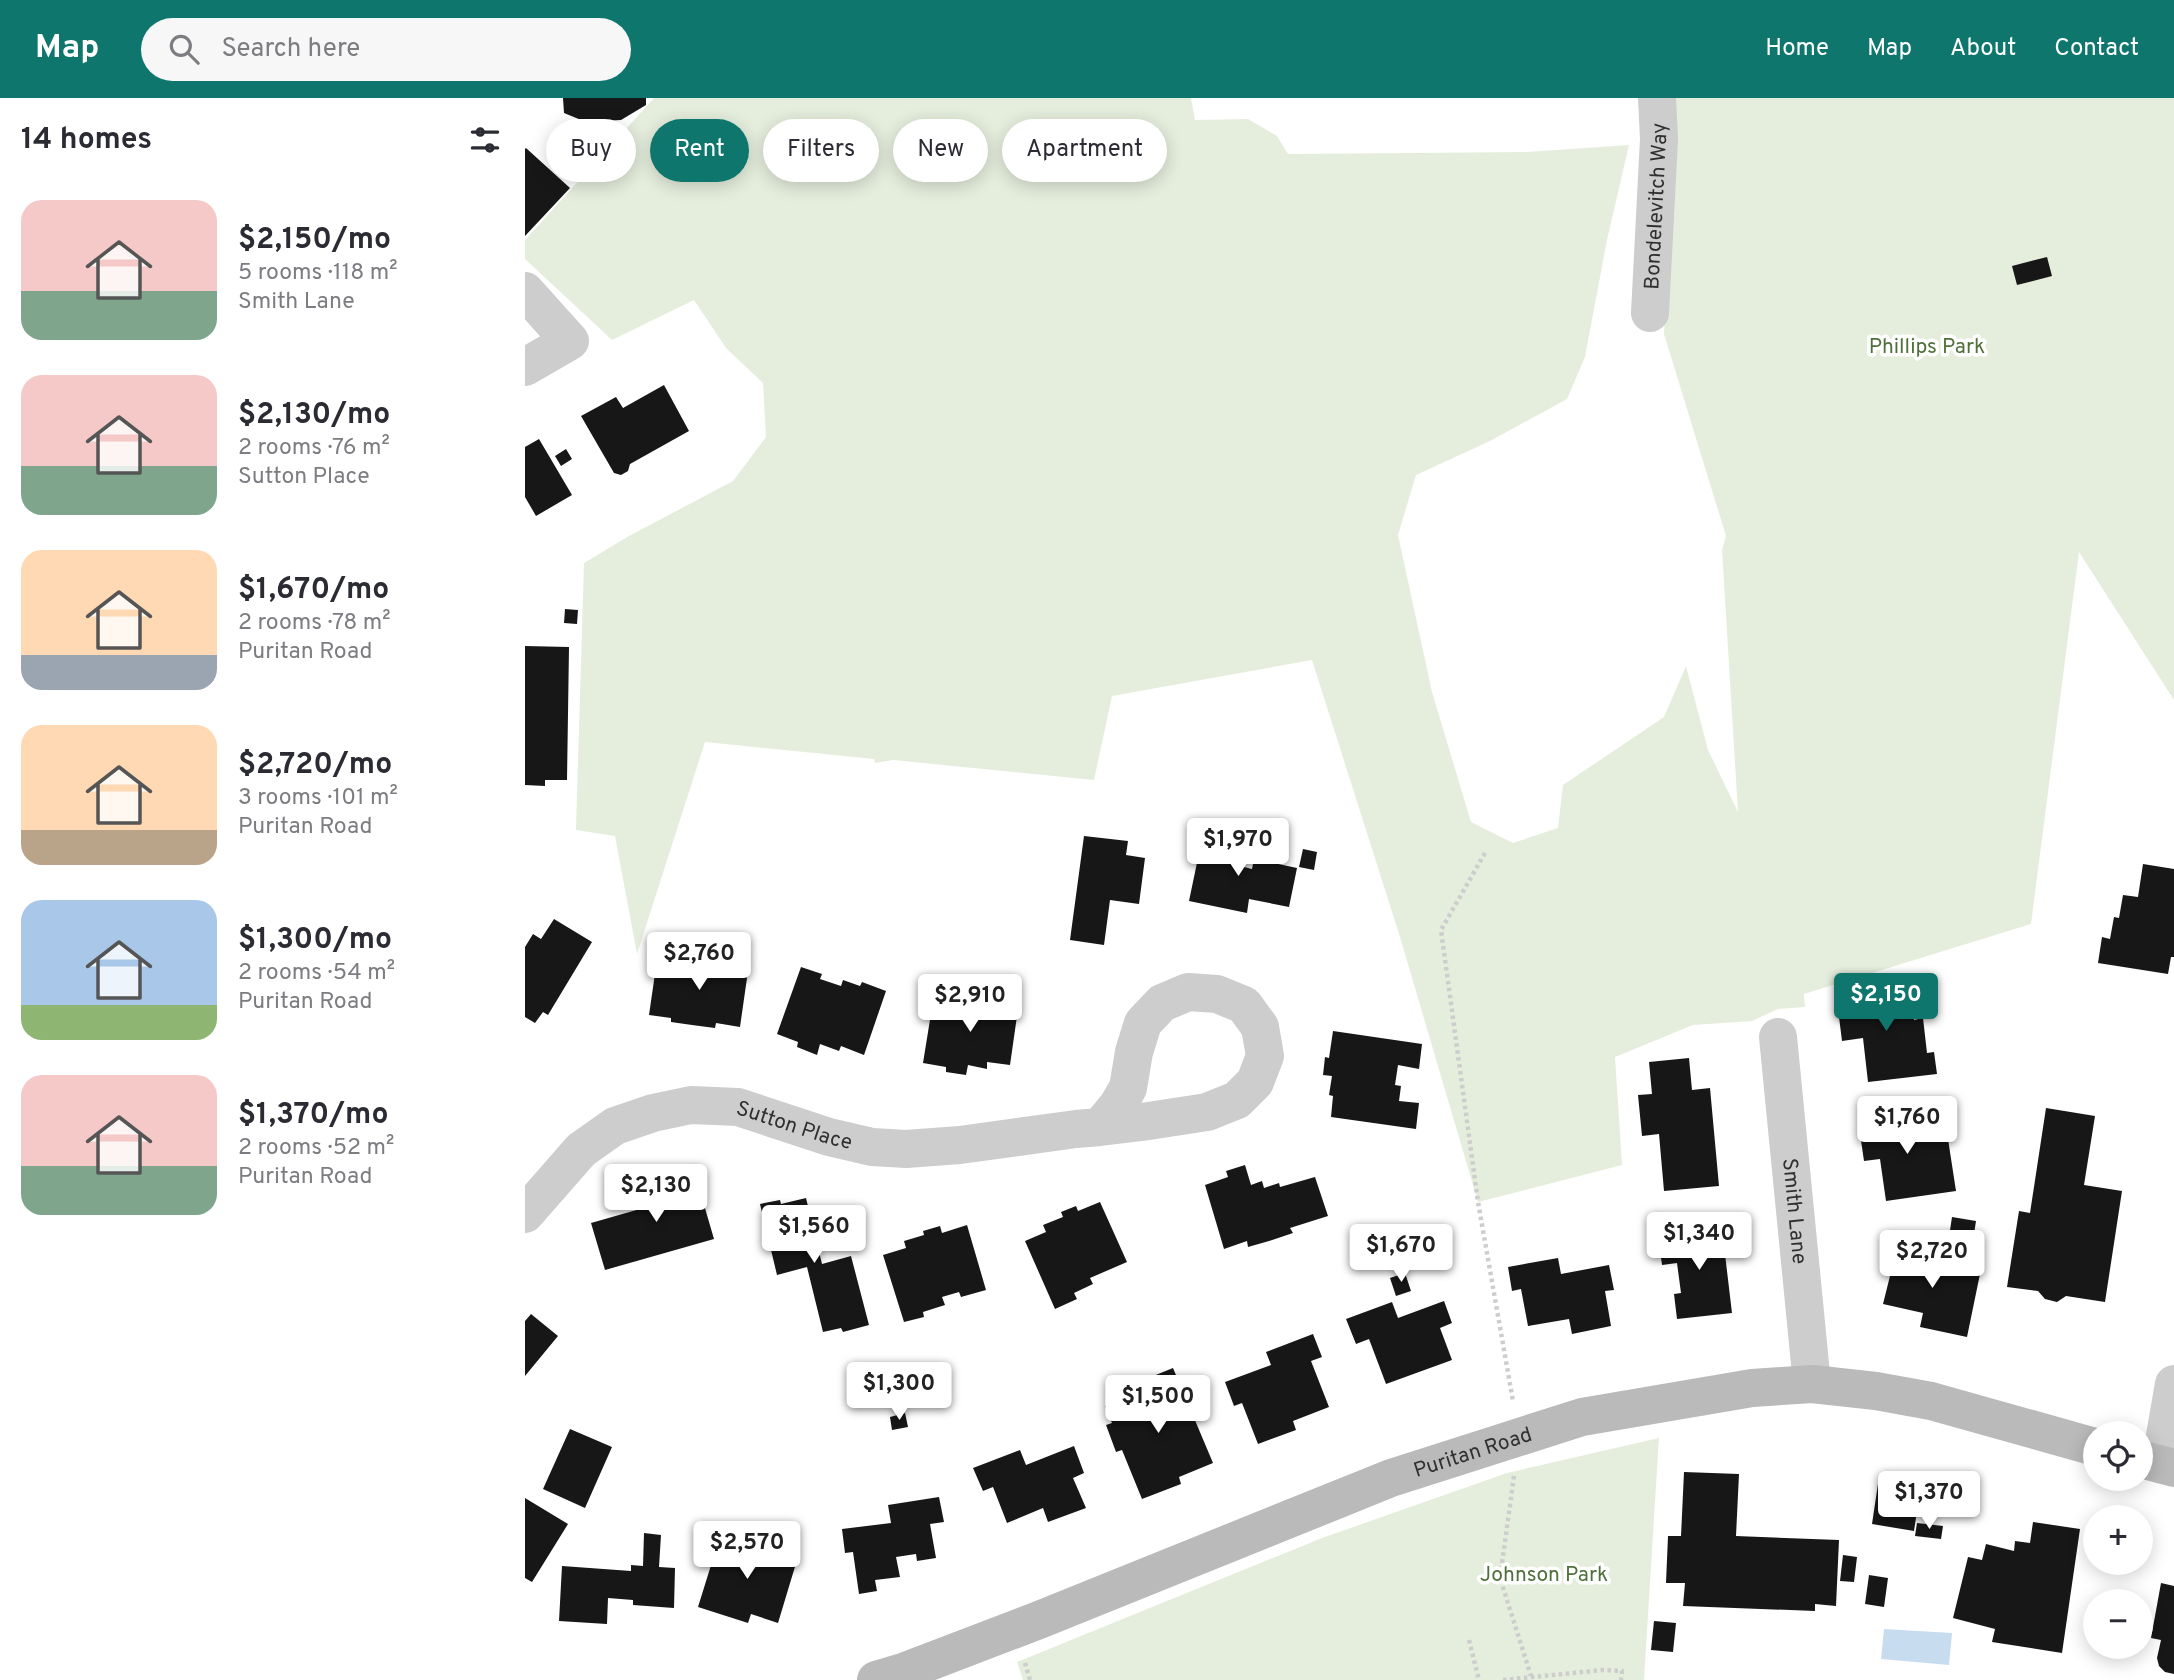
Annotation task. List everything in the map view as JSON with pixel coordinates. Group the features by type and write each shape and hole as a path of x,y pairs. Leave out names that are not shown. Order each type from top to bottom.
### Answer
{"street":[{"name":"Bondelevitch Way","path":"1650,313 1659,139 1657,98"},
{"path":"525,291 570,341 525,366"},
{"name":"Smith Lane","path":"1778,1037 1812,1384"},
{"name":"Sutton Place","path":"525,1214 581,1150 615,1126 653,1113 691,1105 739,1107 829,1137 872,1147 960,1145 1100,1126"},
{"name":"Puritan Road","path":"876,1680 1039,1619 1391,1478 1595,1415 1752,1388 1812,1384 1876,1391 1931,1401 2083,1444"},
{"path":"2158,1464 2174,1384"}],"path":[{"path":"1485,853 1441,930 1478,1202 1513,1401 1515,1472 1500,1578 1531,1676"},
{"path":"1469,1640 1479,1680"},
{"path":"1503,1680 1603,1670 1622,1671 1622,1680"}],"green space":[{"name":"Phillips Park","path":"654,98 1191,98 1195,120 1248,119 1277,136 1288,154 1527,152 1629,145 1607,240 1585,357 1567,399 1490,441 1416,475 1398,535 1432,692 1471,822 1513,843 1558,828 1563,785 1664,717 1686,666 1708,750 1738,812 1722,550 1726,536 1664,334 1673,98 2174,98 2174,700 2079,552 2031,924 1804,994 1805,1007 1778,1009 1752,1021 1693,1025 1615,1057 1622,1165 1478,1202 1400,937 1312,660 1112,696 1094,780 893,760 875,763 874,759 705,742 637,954 615,836 576,830 584,563 733,481 766,437 763,383 726,348 694,300 612,340 525,259 525,240 578,182 636,182 635,119"},
{"name":"Johnson Park","path":"1659,1438 1644,1680 1023,1680 1017,1662 1322,1538 1507,1473"}],"water":[{"path":"1884,1629 1952,1633 1949,1665 1881,1659"}],"building":[{"path":"563,98 646,98 646,105 623,119 579,119 564,113"},
{"path":"525,149 546,166 546,182 563,182 570,188 525,236"},
{"path":"2047,257 2052,276 2017,285 2012,266"},
{"path":"664,385 689,431 630,464 628,471 621,475 614,473 581,416 616,397 623,408"},
{"path":"539,439 572,495 536,516 525,497 525,447"},
{"path":"566,449 572,459 561,466 555,456"},
{"path":"565,609 578,610 577,624 564,623"},
{"path":"525,646 569,647 567,780 545,780 545,786 525,785"},
{"path":"1203,834 1241,842 1236,865 1252,869 1254,859 1297,868 1289,907 1249,899 1247,913 1189,901"},
{"path":"1084,836 1128,841 1126,855 1145,858 1139,904 1110,900 1104,945 1070,940"},
{"path":"1303,849 1317,852 1314,870 1299,867"},
{"path":"2143,864 2174,869 2174,957 2171,957 2168,974 2098,963 2102,937 2110,939 2114,917 2119,918 2123,895 2138,897"},
{"path":"554,919 592,942 548,1015 543,1012 535,1023 525,1017 525,947 533,934 541,939"},
{"path":"658,953 680,956 679,960 721,965 721,960 749,964 740,1027 716,1023 715,1028 692,1025 649,1015"},
{"path":"801,967 822,974 820,979 841,986 843,980 860,986 862,982 886,991 864,1055 841,1046 839,1051 820,1044 817,1055 797,1047 798,1042 777,1034"},
{"path":"1909,985 1914,1020 1923,1018 1927,1053 1934,1052 1937,1074 1868,1082 1863,1038 1842,1041 1836,993"},
{"path":"934,995 957,999 956,1003 976,1006 977,1000 1019,1002 1010,1065 987,1062 987,1069 968,1065 966,1075 946,1072 946,1067 923,1063"},
{"path":"1333,1031 1422,1044 1419,1069 1398,1065 1395,1085 1401,1086 1399,1101 1419,1103 1416,1129 1331,1117 1333,1096 1329,1095 1332,1076 1323,1075"},
{"path":"1689,1058 1692,1090 1710,1088 1719,1186 1664,1191 1659,1134 1642,1136 1638,1095 1652,1094 1649,1062"},
{"path":"2046,1108 2095,1116 2084,1185 2122,1191 2105,1302 2066,1296 2057,1302 2045,1299 2038,1291 2007,1287 2019,1211 2030,1213"},
{"path":"1922,1110 1927,1142 1948,1139 1956,1191 1886,1201 1880,1159 1864,1161 1858,1120"},
{"path":"1245,1165 1251,1185 1262,1181 1264,1188 1279,1183 1280,1187 1315,1177 1328,1216 1290,1228 1293,1233 1269,1241 1248,1247 1247,1241 1224,1249 1205,1185 1228,1177 1226,1171"},
{"path":"669,1174 670,1181 695,1174 714,1239 605,1270 591,1223 640,1209 638,1204 656,1199 651,1179"},
{"path":"806,1198 822,1264 851,1256 869,1325 843,1332 841,1328 823,1332 807,1267 777,1275 760,1204 780,1200 781,1204"},
{"path":"1100,1202 1127,1262 1090,1278 1093,1284 1074,1293 1077,1299 1055,1309 1025,1241 1046,1232 1043,1225 1063,1217 1061,1212 1076,1206 1078,1211"},
{"path":"1952,1217 1976,1221 1972,1247 1948,1244"},
{"path":"967,1225 986,1290 961,1297 959,1292 942,1297 945,1305 923,1312 924,1317 904,1322 883,1255 906,1248 904,1241 924,1235 923,1231 940,1226 942,1233"},
{"path":"1722,1229 1732,1313 1677,1319 1674,1294 1681,1293 1677,1263 1662,1265 1658,1236"},
{"path":"1900,1236 1924,1242 1920,1259 1939,1264 1938,1266 1980,1274 1967,1337 1920,1327 1923,1313 1883,1304"},
{"path":"1558,1258 1561,1274 1609,1265 1614,1290 1605,1291 1611,1326 1572,1334 1569,1319 1528,1326 1521,1289 1512,1291 1508,1267"},
{"path":"1405,1273 1411,1291 1396,1296 1390,1278"},
{"path":"1444,1301 1452,1323 1440,1328 1452,1360 1386,1384 1369,1339 1356,1344 1346,1319 1392,1302 1398,1318"},
{"path":"531,1314 558,1336 525,1376 525,1321"},
{"path":"1313,1334 1322,1357 1311,1361 1329,1407 1293,1421 1296,1430 1258,1444 1242,1403 1234,1406 1225,1382 1271,1365 1266,1352"},
{"path":"1173,1368 1213,1463 1179,1477 1181,1484 1142,1499 1122,1450 1116,1452 1106,1425 1112,1423 1105,1406 1144,1391 1141,1381"},
{"path":"905,1413 908,1427 892,1430 890,1417"},
{"path":"570,1429 612,1447 585,1508 543,1489"},
{"path":"1074,1446 1084,1473 1073,1478 1086,1508 1048,1522 1043,1508 1007,1523 993,1487 983,1491 973,1468 1020,1450 1026,1465"},
{"path":"1684,1472 1739,1474 1736,1536 1839,1540 1836,1606 1815,1604 1815,1611 1683,1606 1685,1583 1666,1583 1668,1536 1681,1536"},
{"path":"1878,1484 1920,1491 1914,1531 1872,1524"},
{"path":"939,1497 944,1522 930,1524 936,1558 917,1561 916,1554 896,1557 900,1577 875,1580 877,1591 859,1594 853,1552 845,1553 842,1529 891,1523 888,1505"},
{"path":"525,1498 568,1524 532,1582 525,1578"},
{"path":"2033,1522 2080,1529 2062,1653 1992,1642 1995,1629 1953,1618 1968,1557 1982,1560 1986,1544 2014,1551 2015,1541 2030,1543"},
{"path":"1917,1523 1943,1526 1941,1539 1915,1536"},
{"path":"644,1533 661,1535 659,1567 675,1568 674,1608 633,1605 633,1600 608,1598 607,1624 559,1621 562,1566 631,1571 631,1565 643,1566"},
{"path":"721,1533 797,1560 778,1623 751,1614 748,1623 698,1607"},
{"path":"1843,1555 1857,1557 1854,1582 1840,1581"},
{"path":"1869,1575 1888,1578 1884,1607 1865,1604"},
{"path":"2161,1583 2174,1586 2174,1674 2165,1672 2159,1666 2157,1658 2161,1640 2153,1638"},
{"path":"1654,1621 1676,1623 1673,1652 1651,1650"}]}
